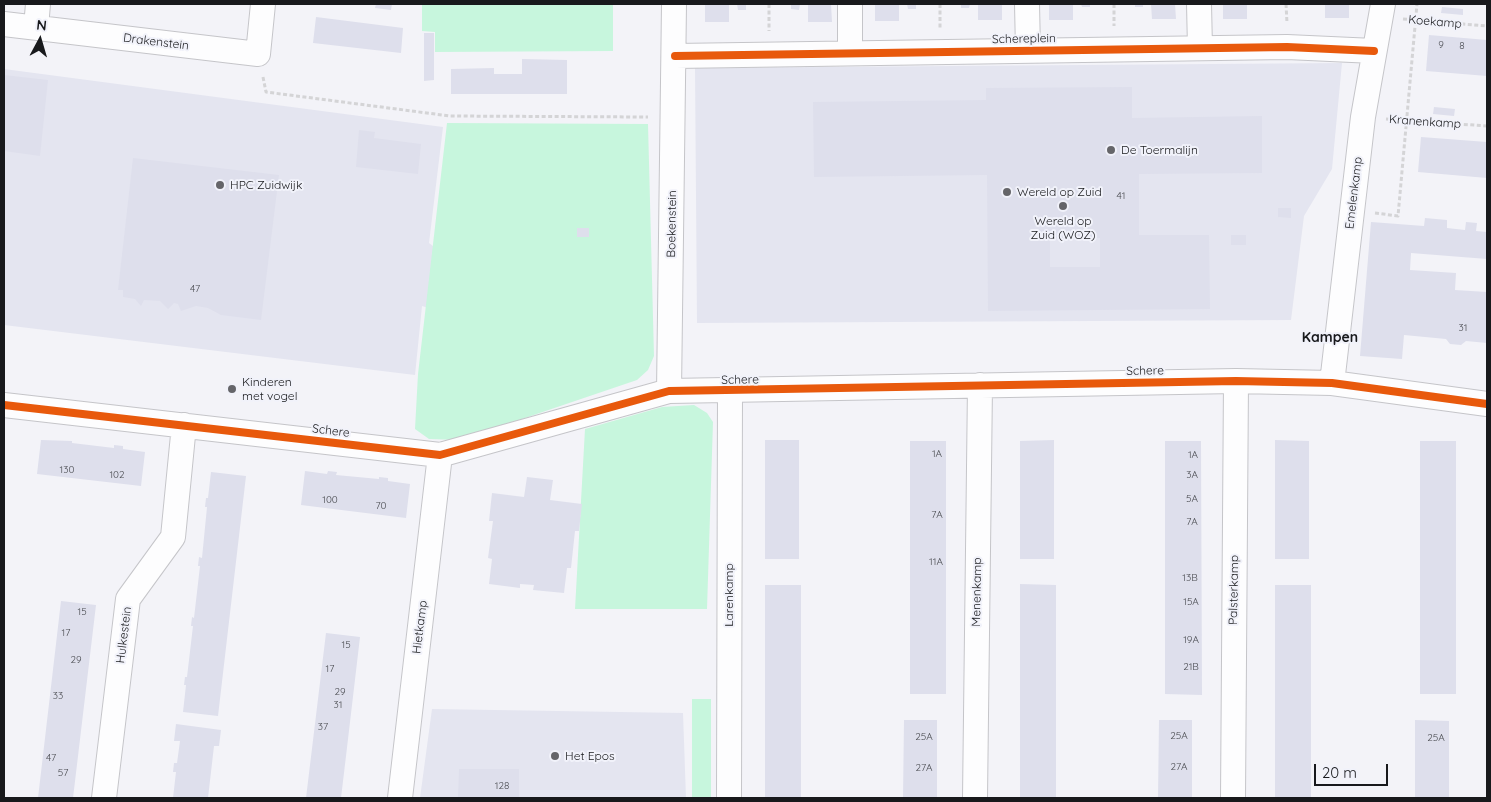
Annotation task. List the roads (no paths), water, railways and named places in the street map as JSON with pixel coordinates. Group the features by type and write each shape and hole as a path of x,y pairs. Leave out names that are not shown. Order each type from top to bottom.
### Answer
{"street":[{"path":"36,27 38,4"},
{"name":"Drakenstein","path":"4,24 258,54 263,4"},
{"name":"Boekenstein","path":"669,391 675,56 674,4"},
{"path":"850,4 850,52"},
{"path":"1027,4 1028,50"},
{"path":"1199,4 1200,48"},
{"name":"Emelenkamp","path":"1332,383 1363,117 1382,10"},
{"name":"Schereplein","path":"675,56 1287,47 1374,51"},
{"name":"Schere","path":"4,405 440,455 669,391 1236,381 1332,383 1487,404"},
{"name":"Palsterkamp","path":"1232,798 1236,381"},
{"name":"Menenkamp","path":"975,798 980,385"},
{"name":"Larenkamp","path":"729,798 730,391"},
{"name":"Hulkestein","path":"104,798 128,599 174,537 184,426"},
{"name":"Hietkamp","path":"400,798 440,455"}],"place":[{"name":"De Toermalijn","path":"1111,150"},
{"name":"HPC Zuidwijk","path":"220,185"},
{"name":"Wereld op Zuid","path":"1007,192"},
{"name":"Wereld op Zuid (WOZ)","path":"1063,206"},
{"name":"Kinderen met vogel","path":"232,389"},
{"name":"Het Epos","path":"555,756"}],"district":[{"name":"Kampen","path":"1330,338"}]}
